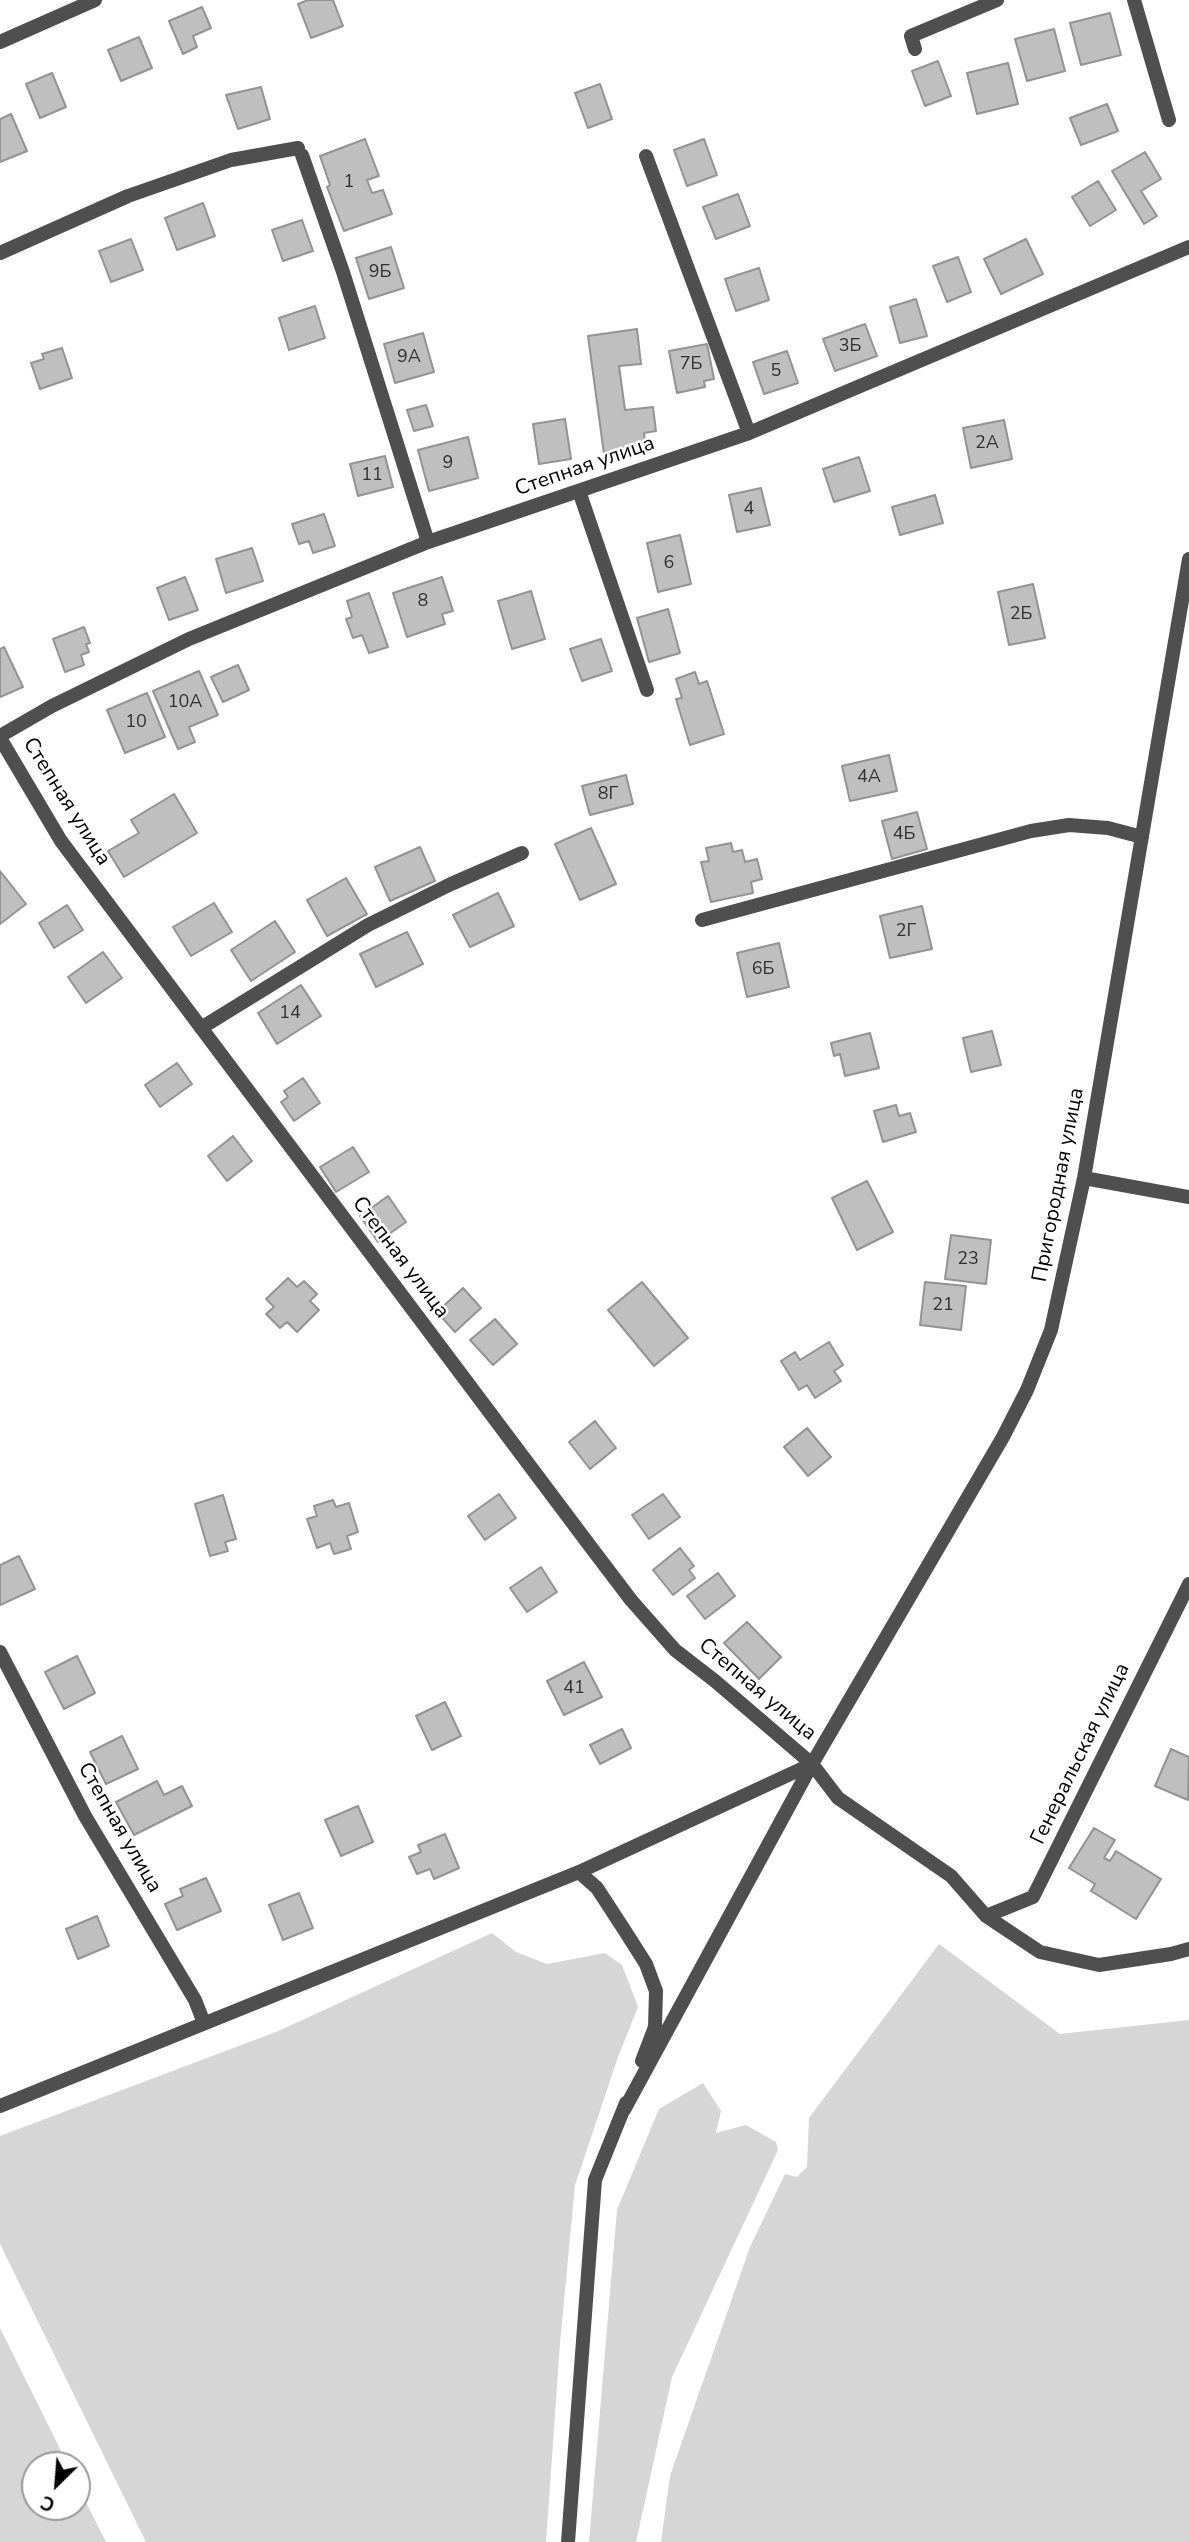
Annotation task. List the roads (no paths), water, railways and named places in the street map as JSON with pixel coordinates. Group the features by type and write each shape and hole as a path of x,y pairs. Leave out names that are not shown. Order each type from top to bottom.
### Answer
{"street":[{"path":"0,43 95,0"},
{"path":"915,49 911,36 997,0"},
{"path":"1135,0 1169,120"},
{"path":"0,253 128,196 231,160 300,151 343,272 428,542"},
{"path":"646,156 749,433"},
{"name":"Степная улица","path":"1189,247 749,433 428,542 188,639 52,706 0,737 61,841 631,1600 675,1650 812,1764 838,1798 951,1876 985,1916 1040,1952 1099,1965 1171,1955 1189,1949"},
{"path":"579,491 648,690"},
{"name":"Пригородная улица","path":"624,2110 812,1764 933,1560 1027,1390 1051,1330 1084,1178 1189,559"},
{"path":"702,920 1031,831 1069,825 1108,828 1142,838"},
{"path":"201,1028 368,925 522,853"},
{"path":"1084,1178 1189,1197"},
{"name":"Генеральская улица","path":"985,1916 1033,1898 1189,1584"},
{"name":"Степная улица","path":"0,1652 85,1815 195,2000 204,2023"},
{"path":"0,2106 579,1872 812,1764"},
{"path":"568,2542 595,2180 655,2027 656,1992 646,1964 625,1931 597,1888 579,1872"}]}
